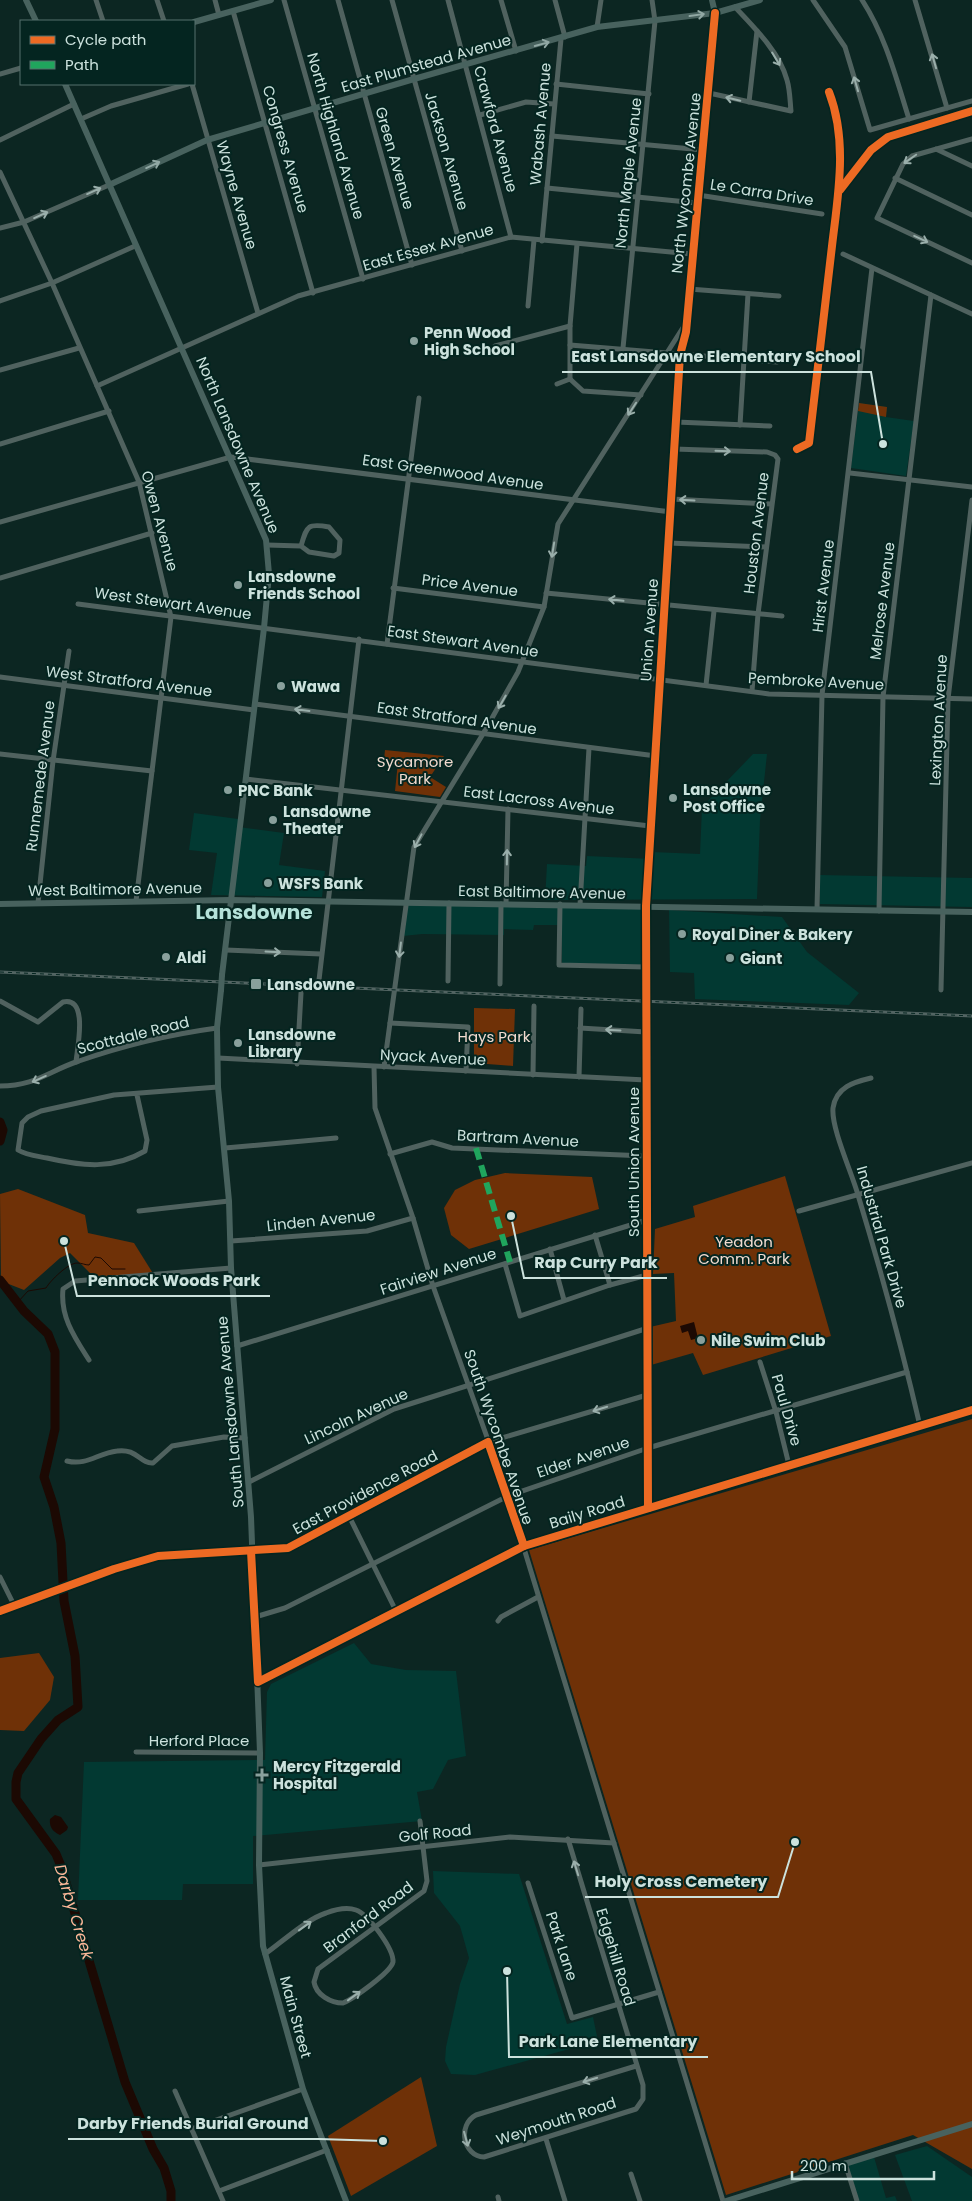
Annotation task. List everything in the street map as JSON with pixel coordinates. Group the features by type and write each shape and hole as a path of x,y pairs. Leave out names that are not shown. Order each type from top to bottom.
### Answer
{"main road":[{"path":"26,0 36,20"},
{"path":"195,22 272,0"},
{"path":"712,0 715,13"},
{"name":"East Plumstead Avenue","path":"109,185 208,140 414,79 597,27 715,13 760,0"},
{"name":"North Lansdowne Avenue","path":"65,85 135,246 231,457 267,546 269,574 264,628 231,900"},
{"name":"East Baltimore Avenue","path":"231,900 972,912"},
{"name":"West Baltimore Avenue","path":"0,904 231,900"},
{"name":"South Lansdowne Avenue","path":"231,900 217,1028 218,1087 225,1148 231,1268 249,1482 258,1682 260,1753 259,1833"},
{"name":"Main Street","path":"259,1833 259,1866 265,1954 303,2089 346,2201"},
{"path":"725,2201 972,2124"}],"street":[{"path":"96,0 103,20"},
{"path":"157,0 164,20"},
{"path":"214,0 219,15"},
{"name":"North Highland Avenue","path":"284,0 363,278"},
{"name":"Green Avenue","path":"338,0 412,265"},
{"name":"Jackson Avenue","path":"392,0 462,251"},
{"name":"Crawford Avenue","path":"448,0 511,237"},
{"path":"501,0 516,51"},
{"path":"555,0 563,38"},
{"path":"597,27 601,0"},
{"name":"North Maple Avenue","path":"623,348 649,94 655,21 652,0"},
{"path":"814,0 845,47 870,130 972,101"},
{"path":"862,0 873,16 886,43 909,119"},
{"path":"915,0 947,108"},
{"path":"709,93 791,111 787,79 775,56 757,31 735,7"},
{"name":"Congress Avenue","path":"233,11 266,122 312,293"},
{"name":"North Wycombe Avenue","path":"680,355 686,332 685,323 709,93 715,13"},
{"path":"749,102 757,31"},
{"name":"Wabash Avenue","path":"542,241 556,84 563,38"},
{"path":"0,74 20,68"},
{"path":"556,84 649,94"},
{"path":"80,119 110,106 184,85"},
{"name":"Wayne Avenue","path":"192,85 258,313"},
{"path":"480,115 526,102 554,104"},
{"path":"0,140 74,104"},
{"path":"552,136 703,150"},
{"path":"972,139 912,156 903,164 895,178 877,218 972,263"},
{"path":"936,149 972,166"},
{"name":"Owen Avenue","path":"0,172 109,411 139,482 171,617 136,901"},
{"path":"895,178 972,215"},
{"path":"0,228 24,222 109,185"},
{"path":"547,188 697,203"},
{"name":"Le Carra Drive","path":"698,195 822,214"},
{"name":"East Essex Avenue","path":"97,386 258,313 312,293 511,237 692,254"},
{"path":"528,306 534,240"},
{"path":"577,244 570,326 570,379 583,391 641,395"},
{"path":"0,300 52,284 135,246"},
{"path":"843,254 972,314"},
{"name":"Hirst Avenue","path":"817,909 822,695 850,473 872,268"},
{"path":"689,289 779,296"},
{"path":"740,425 748,294"},
{"name":"Melrose Avenue","path":"879,910 883,697 931,295"},
{"name":"North Wycombe Avenue","path":"406,902 414,847 514,681 544,607 558,524 670,351 685,323"},
{"path":"495,346 570,326"},
{"path":"570,347 670,351 680,355 777,362"},
{"path":"0,370 80,348"},
{"name":"Union Avenue","path":"646,906 680,355"},
{"path":"557,384 570,379"},
{"path":"387,644 419,398"},
{"path":"0,444 109,411"},
{"path":"676,422 770,426"},
{"name":"Houston Avenue","path":"674,449 768,452 776,456 778,461 758,614 752,690"},
{"path":"0,522 231,457"},
{"name":"East Greenwood Avenue","path":"231,457 671,512"},
{"path":"850,473 972,487"},
{"path":"671,500 771,504"},
{"name":"Lexington Avenue","path":"941,990 948,699 972,500"},
{"path":"267,546 300,546 310,552 334,556 339,553 340,540 329,527 309,526 300,546"},
{"path":"0,578 152,533"},
{"path":"669,543 766,547"},
{"name":"Price Avenue","path":"394,588 544,607"},
{"path":"546,593 714,611 782,616"},
{"name":"West Stewart Avenue","path":"78,604 264,628"},
{"path":"706,685 714,611"},
{"name":"East Stewart Avenue","path":"264,628 659,679"},
{"path":"319,980 326,902 359,639"},
{"name":"Runnemede Avenue","path":"38,903 53,761 69,651"},
{"name":"West Stratford Avenue","path":"0,677 255,707"},
{"name":"Pembroke Avenue","path":"659,679 772,694 972,699"},
{"name":"East Stratford Avenue","path":"255,707 349,716 656,756"},
{"path":"580,905 589,748"},
{"path":"0,754 152,771"},
{"name":"East Lacross Avenue","path":"246,779 650,826"},
{"path":"500,984 508,809"},
{"path":"384,1067 406,902"},
{"path":"448,982 449,903"},
{"path":"560,904 559,965 646,967"},
{"name":"South Union Avenue","path":"646,906 648,1508"},
{"path":"226,950 321,954"},
{"path":"297,1064 301,994"},
{"path":"0,1001 38,1022 63,1002 67,1001 75,1005 80,1020 76,1062"},
{"path":"533,1075 534,1006"},
{"path":"579,1077 581,1009"},
{"path":"390,1023 468,1027 466,1071"},
{"name":"Scottdale Road","path":"0,1086 33,1083 76,1062 194,1031 217,1028"},
{"path":"580,1028 646,1032"},
{"name":"Nyack Avenue","path":"218,1058 297,1064 646,1080"},
{"name":"South Wycombe Avenue","path":"374,1067 374,1103 413,1218 433,1286 524,1546 659,1992 725,2201"},
{"name":"Industrial Park Drive","path":"872,1078 849,1084 841,1091 833,1107 833,1118 858,1194 908,1372 920,1426"},
{"path":"137,1095 147,1140 145,1151 137,1156 94,1166 82,1166 18,1150 22,1123 28,1117 41,1111 114,1095 137,1095 218,1087"},
{"path":"225,1148 336,1138"},
{"name":"Bartram Avenue","path":"390,1154 432,1142 452,1148 646,1156"},
{"path":"799,1212 858,1194 936,1175 972,1163"},
{"path":"139,1211 229,1201"},
{"name":"Linden Avenue","path":"231,1241 367,1231 413,1218"},
{"name":"Fairview Avenue","path":"237,1346 647,1220"},
{"path":"595,1235 610,1285"},
{"path":"550,1249 564,1300"},
{"path":"505,1264 520,1316 610,1285 647,1275"},
{"path":"89,1360 71,1331 63,1306 64,1289 75,1281 231,1268"},
{"name":"Lincoln Avenue","path":"249,1482 394,1409 648,1328"},
{"name":"Paul Drive","path":"760,1362 776,1412 789,1465"},
{"name":"Elder Avenue","path":"255,1617 285,1608 508,1496 648,1448 908,1372"},
{"name":"East Providence Road","path":"0,1611 158,1556 288,1548 488,1442 647,1395"},
{"name":"Baily Road","path":"258,1682 397,1613 524,1546 972,1410"},
{"path":"68,1460 85,1462 117,1451 131,1451 147,1464 153,1464 172,1446 224,1437 245,1438"},
{"path":"349,1516 397,1613"},
{"path":"0,1577 14,1605"},
{"path":"498,1620 501,1616 538,1597"},
{"name":"Herford Place","path":"136,1752 260,1753"},
{"name":"Branford Road","path":"374,1928 391,1950 392,1962 387,1972 343,2003 331,2000 315,1987 314,1978 318,1969 424,1890 428,1880 420,1821"},
{"name":"Golf Road","path":"259,1866 510,1837 614,1843"},
{"name":"Edgehill Road","path":"568,1839 644,2093 641,2104 636,2109"},
{"name":"Park Lane","path":"528,1883 572,2018 617,2004"},
{"path":"265,1954 326,1913 346,1909 357,1910 374,1928"},
{"path":"617,2004 659,1992"},
{"name":"Weymouth Road","path":"636,2066 476,2115 468,2121 464,2128 464,2136 473,2152 484,2157 546,2139 636,2109"},
{"path":"191,2129 303,2089"},
{"path":"175,2091 223,2201"},
{"path":"546,2139 565,2201"},
{"path":"219,2191 327,2150"},
{"path":"845,2163 857,2201"},
{"path":"631,2174 640,2201"}],"shaded area":[{"path":"859,403 887,407 886,417 914,421 906,476 851,468"},
{"path":"753,754 767,754 760,820 757,899 545,900 547,864 586,866 587,856 652,859 652,852 700,854 702,807"},
{"path":"194,813 238,819 238,827 284,833 279,865 325,871 322,897 211,895 217,853 189,850"},
{"path":"820,875 972,878 972,907 820,904"},
{"path":"408,905 640,909 643,911 643,965 562,963 562,925 534,925 533,930 504,929 504,935 422,934 403,936"},
{"path":"669,910 782,917 807,952 859,993 849,1005 695,999 694,973 670,972"},
{"path":"694,1322 698,1338 691,1340 688,1331 682,1333 680,1326"},
{"name":"Mercy Fitzgerald Hospital","path":"354,1643 371,1664 406,1670 456,1671 466,1756 448,1760 433,1789 417,1792 422,1821 253,1836 253,1884 183,1884 182,1900 78,1900 84,1762 265,1760 267,1692 271,1684"},
{"path":"55,1815 61,1817 68,1827 60,1835 53,1831 50,1824 50,1819"},
{"path":"433,1871 519,1874 567,2024 593,2017 598,2041 475,2075 451,2074 445,2061 446,2047 460,1984 469,1958 460,1926 434,1893"},
{"path":"927,2146 972,2177 972,2201 912,2201 895,2155"},
{"path":"874,2157 886,2198 895,2196 897,2201 859,2201 846,2165"}],"green space":[{"path":"859,403 887,407 886,417 858,411"},
{"name":"Sycamore Park","path":"385,750 444,756 430,777 446,787 440,797 395,791 398,762 384,760"},
{"name":"Hays Park","path":"474,1008 515,1009 513,1066 474,1063"},
{"path":"505,1173 592,1177 599,1209 469,1249 451,1235 444,1208 455,1190 475,1180"},
{"name":"Yeadon Comm. Park","path":"785,1176 831,1336 703,1375 693,1353 651,1365 650,1327 676,1321 674,1273 653,1274 655,1229 695,1217 693,1206"},
{"path":"18,1189 85,1215 88,1233 134,1243 154,1275 97,1280 70,1253 60,1258 24,1290 1,1281 0,1194"},
{"path":"972,1419 972,2169 913,2135 726,2195 529,1550"},
{"path":"39,1653 54,1677 50,1700 24,1731 0,1730 0,1658"},
{"path":"421,2077 437,2146 351,2196 328,2136"}],"waterway":[{"name":"Darby Creek","path":"0,1122 3,1130 0,1141"},
{"path":"17,1303 28,1291 46,1288 51,1281 69,1266 79,1263 89,1265 95,1257 101,1258 112,1269 125,1269"},
{"name":"Darby Creek","path":"0,1280 24,1311 48,1334 55,1352 55,1429 44,1477 54,1507 61,1543 64,1601 75,1656 78,1707 58,1720 41,1739 18,1773 16,1799 56,1854 61,1866 125,2082 153,2149 164,2168 171,2191 171,2201"}],"railway":[{"path":"0,972 972,1016"}],"marked path":[{"path":"476,1148 510,1262"}],"cycle path":[{"path":"648,1508 646,906 680,355 686,332 715,13"},
{"path":"797,449 809,443 839,188 840,149 835,111 829,92"},
{"path":"840,190 871,150 888,137 972,111"},
{"path":"251,1551 258,1682 524,1546 972,1410"},
{"path":"0,1611 114,1569 158,1556 288,1548 488,1442 524,1546"}],"place":[{"name":"Penn Wood High School","path":"414,341"},
{"name":"East Lansdowne Elementary School","path":"883,444"},
{"name":"Lansdowne Friends School","path":"238,585"},
{"name":"Wawa","path":"281,686"},
{"name":"PNC Bank","path":"228,790"},
{"name":"Lansdowne Post Office","path":"673,798"},
{"name":"Lansdowne Theater","path":"273,820"},
{"name":"WSFS Bank","path":"268,883"},
{"name":"Royal Diner & Bakery","path":"682,934"},
{"name":"Aldi","path":"166,957"},
{"name":"Giant","path":"730,958"},
{"name":"Lansdowne","path":"256,984"},
{"name":"Lansdowne Library","path":"238,1043"},
{"name":"Rap Curry Park","path":"511,1216"},
{"name":"Pennock Woods Park","path":"64,1241"},
{"name":"Nile Swim Club","path":"701,1340"},
{"name":"Mercy Fitzgerald Hospital","path":"262,1775"},
{"name":"Holy Cross Cemetery","path":"795,1842"},
{"name":"Park Lane Elementary","path":"507,1971"},
{"name":"Darby Friends Burial Ground","path":"383,2141"}],"district":[{"name":"Lansdowne","path":"254,912"}]}
